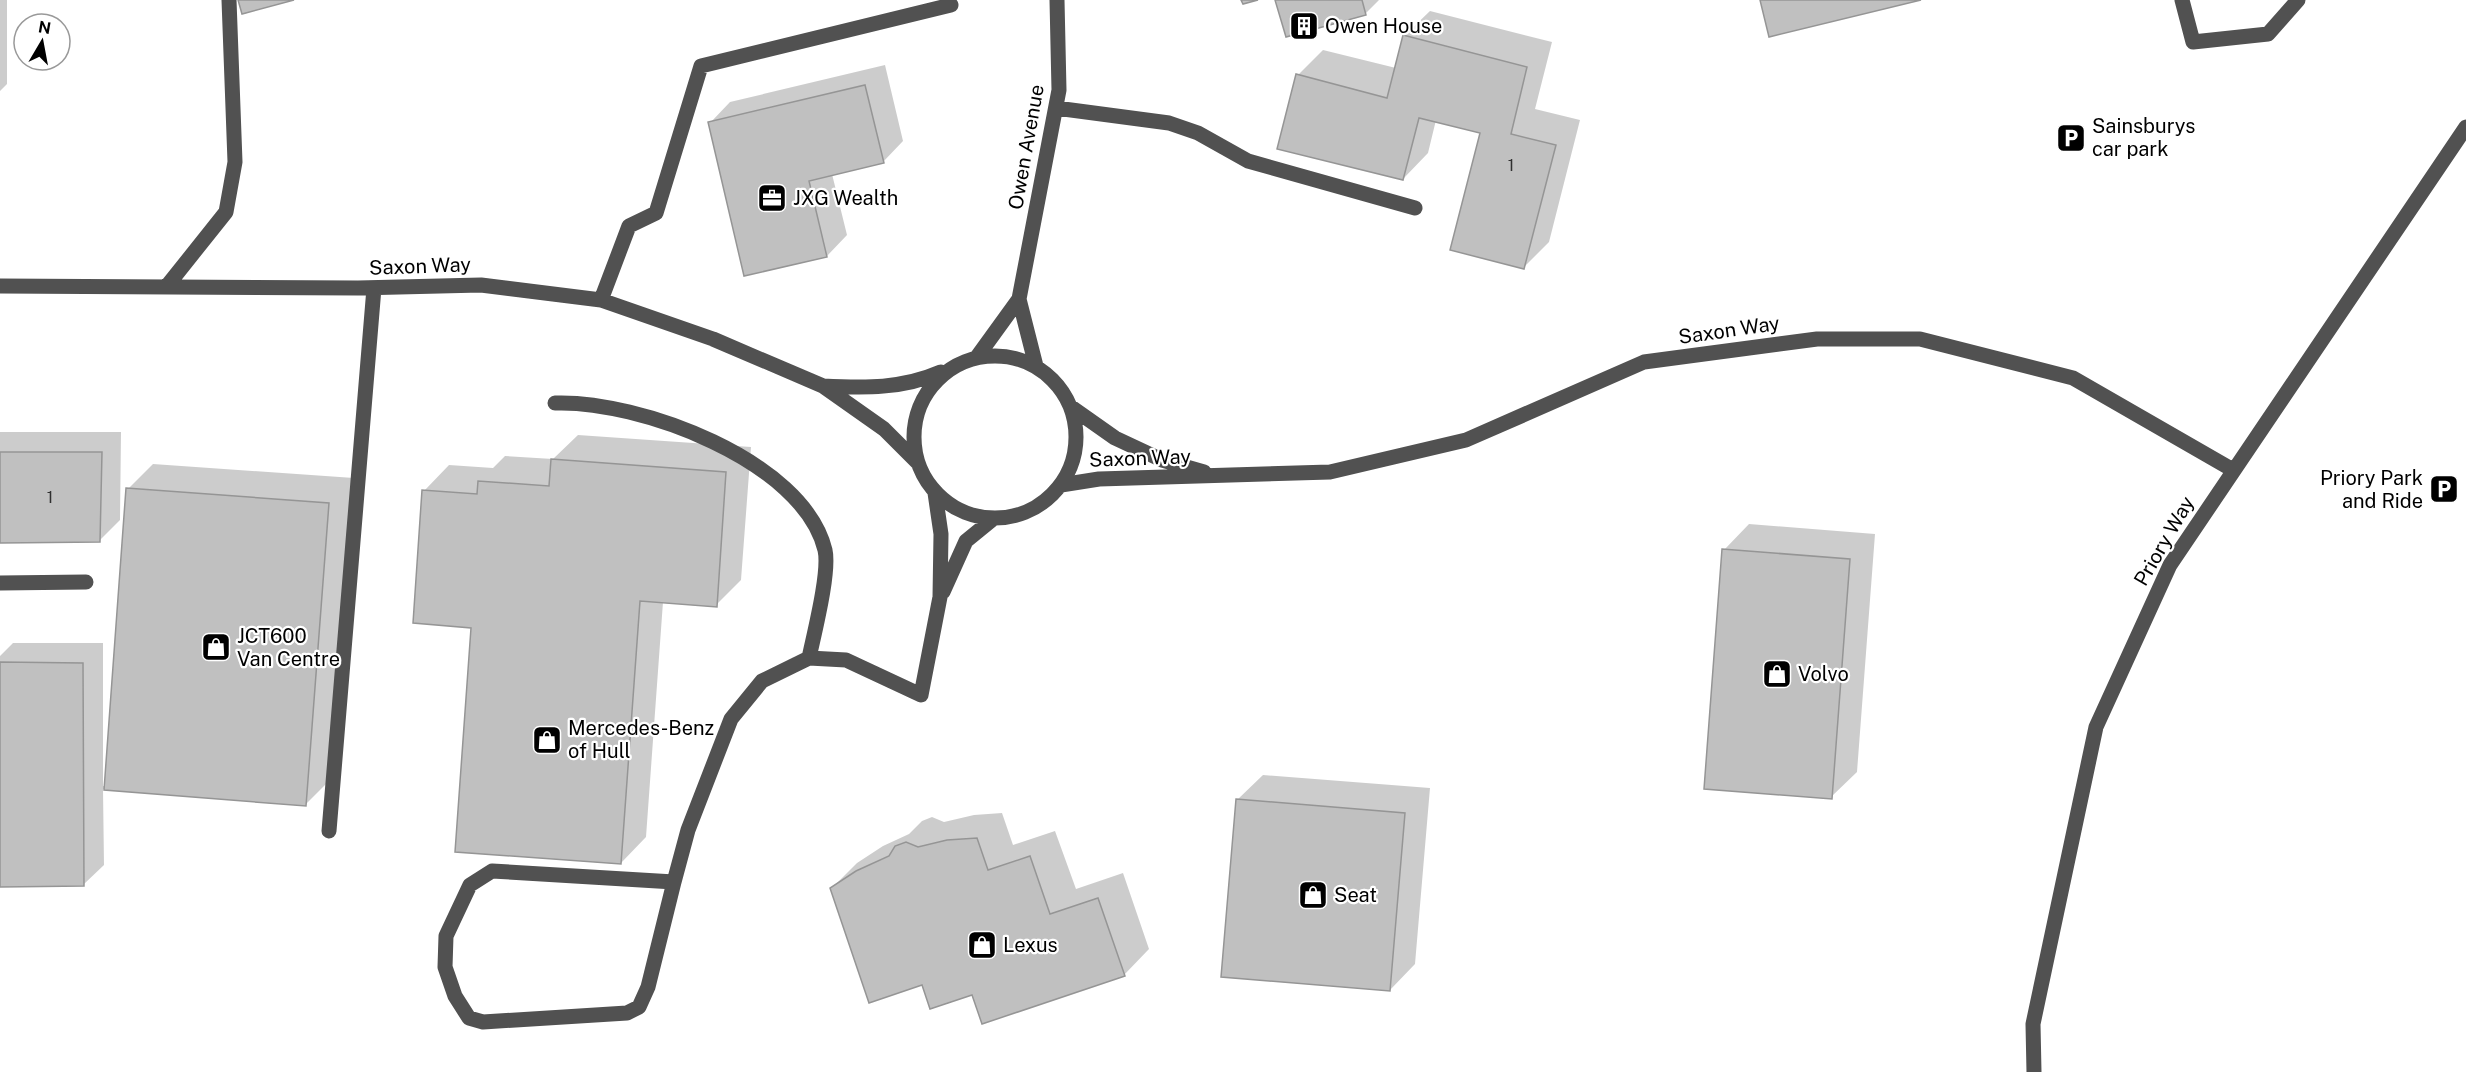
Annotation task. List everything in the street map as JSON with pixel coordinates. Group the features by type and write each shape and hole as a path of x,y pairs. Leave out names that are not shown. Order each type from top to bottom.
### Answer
{"street":[{"path":"167,286 226,212 235,162 229,0"},
{"name":"Owen Avenue","path":"977,357 1019,299 1059,90 1057,0"},
{"path":"2182,0 2193,42 2268,34 2298,0"},
{"path":"601,300 629,226 656,213 701,66 951,5"},
{"path":"1056,108 1169,123 1198,134 1248,161 1415,208"},
{"name":"Priory Way","path":"2034,1072 2033,1024 2096,727 2170,565 2466,127"},
{"name":"Saxon Way","path":"0,286 374,288 481,285 601,300 713,339 824,386 884,429 918,464"},
{"path":"329,831 374,288"},
{"name":"Owen Avenue","path":"1019,299 1036,366"},
{"name":"Saxon Way","path":"1061,485 1098,479 1330,472 1466,440 1644,362 1817,339 1920,339 2073,378 2233,470"},
{"path":"1008,356 1036,366 1059,385 1071,407 1077,438 1071,467 1061,485 1045,502 1023,514 993,519 960,511 936,493 918,464 913,435 919,407 933,384 952,368 977,357 1008,356"},
{"name":"Saxon Way","path":"824,386 874,389 917,383 952,368"},
{"path":"555,403 572,402 631,411 692,432 744,459 786,488 810,514 826,551 821,603 809,658"},
{"name":"Saxon Way","path":"1071,407 1115,438 1162,460 1221,477"},
{"path":"674,882 492,871 470,885 446,936 445,967 455,996 469,1018 483,1022 627,1013 639,1007 648,987 688,830 731,719 762,681 809,658 846,660 921,695 940,597 941,534 936,493"},
{"path":"940,597 966,541 993,519"},
{"path":"0,583 86,582"}],"building":[{"path":"238,0 294,0 242,14"},
{"path":"1241,0 1258,0 1243,4"},
{"name":"Owen House","path":"1275,0 1362,0 1366,15 1286,37"},
{"path":"1760,0 1921,0 1769,37"},
{"path":"1403,35 1527,67 1511,134 1556,145 1524,269 1450,250 1480,133 1419,118 1403,180 1277,149 1296,74 1387,98"},
{"path":"865,85 884,163 809,181 827,257 744,276 708,122"},
{"path":"0,452 102,452 100,542 0,543"},
{"name":"Mercedes-Benz of Hull","path":"551,459 726,472 717,607 640,601 621,864 455,852 471,628 413,623 422,490 477,494 478,481 549,486"},
{"name":"JCT600 Van Centre","path":"126,488 329,503 306,806 104,790"},
{"name":"Volvo","path":"1722,549 1850,559 1832,799 1704,789"},
{"path":"0,662 83,663 84,886 0,887"},
{"name":"Seat","path":"1236,799 1405,813 1390,991 1221,977"},
{"name":"Lexus","path":"977,838 988,870 1030,856 1050,914 1098,898 1125,976 982,1024 972,995 930,1009 922,985 869,1003 830,888 856,871 889,856 895,846 906,842 918,847 947,840"}],"place":[{"name":"Owen House","path":"1304,26"},
{"name":"Sainsburys car park","path":"2071,138"},
{"name":"JXG Wealth","path":"772,198"},
{"name":"Priory Park and Ride","path":"2444,489"},
{"name":"JCT600 Van Centre","path":"216,647"},
{"name":"Volvo","path":"1777,674"},
{"name":"Mercedes-Benz of Hull","path":"547,740"},
{"name":"Seat","path":"1313,895"},
{"name":"Lexus","path":"982,945"}]}
